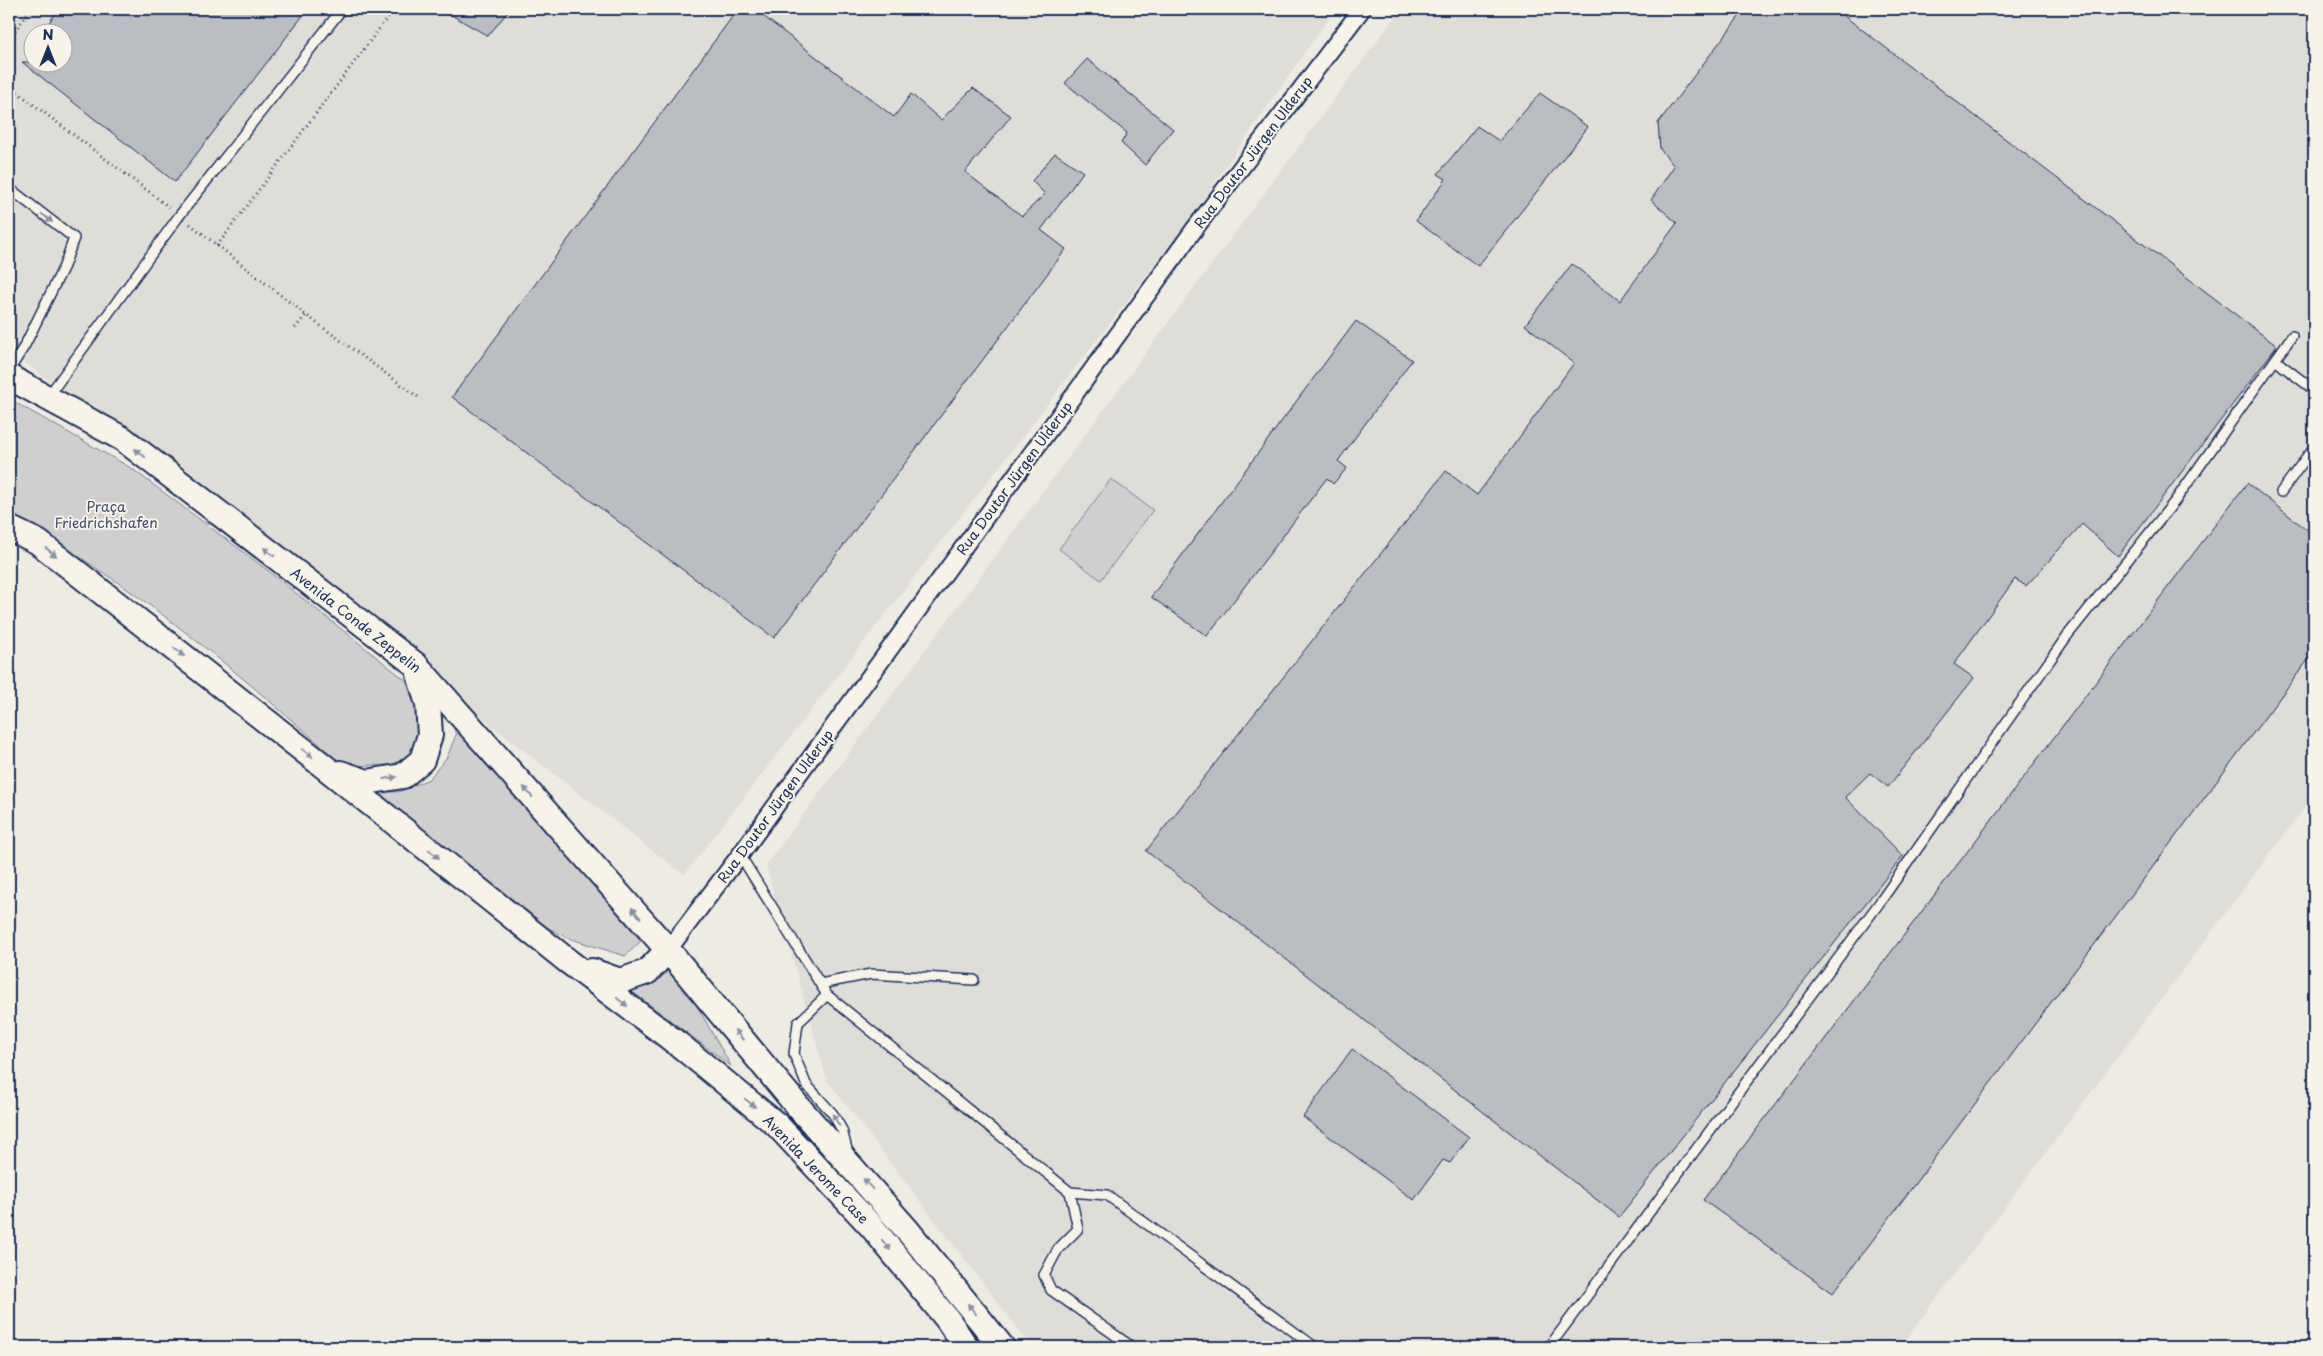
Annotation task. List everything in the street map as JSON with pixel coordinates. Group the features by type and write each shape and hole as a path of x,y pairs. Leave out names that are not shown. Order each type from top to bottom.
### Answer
{"main road":[{"name":"Avenida Conde Zeppelin","path":"9,377 123,439 416,665 668,950"},
{"path":"9,528 38,542 569,962 620,981 647,972 668,950"},
{"path":"326,768 367,782 403,776 422,760 430,735 428,704 416,665"},
{"name":"Avenida Jerome Case","path":"668,950 794,1102 908,1231 1002,1347"},
{"name":"Avenida Jerome Case","path":"569,962 682,1047 776,1125 872,1227 948,1320 966,1347"}],"street":[{"name":"Rua Doutor Jürgen Ulderup","path":"668,950 740,855 1196,227 1362,9"}],"lane":[{"path":"47,398 179,216 342,9"},
{"path":"9,188 74,238 60,275 25,345 9,371"},
{"path":"1549,1347 1880,902 2067,636 2175,501 2292,336"},
{"path":"2275,360 2314,390"},
{"path":"2281,492 2314,447"},
{"path":"740,855 827,995 1070,1192 1107,1195 1315,1347"},
{"path":"820,984 871,974 974,980"},
{"path":"827,995 798,1023 794,1054 806,1084 833,1114 842,1130 852,1166"},
{"path":"1070,1192 1078,1229 1058,1249 1044,1275 1051,1290 1132,1347"}],"path":[{"path":"9,38 31,9"},
{"path":"217,246 394,9"},
{"path":"9,86 306,315 418,397"},
{"path":"295,328 306,315"}],"shaded area":[{"path":"9,9 1335,9 1181,231 684,875 9,350"},
{"path":"1401,9 2314,9 2314,795 1900,1347 1032,1347 827,1080 766,865"}],"green space":[{"name":"Praça Friedrichshafen","path":"9,399 131,468 262,566 423,694 426,717 414,753 391,765 344,766 265,697 142,599 99,570 9,516"},
{"path":"1111,479 1153,510 1101,580 1059,549"},
{"path":"449,712 641,941 625,956 565,937 479,890 371,791 398,792 429,779 447,757 456,735"},
{"path":"676,969 731,1066 630,990"}],"building":[{"path":"59,9 308,9 175,182 35,72 72,72 72,22 49,22"},
{"path":"441,9 510,9 488,36"},
{"path":"738,9 754,9 894,117 911,94 941,120 973,88 1011,116 965,172 1022,216 1045,194 1032,181 1055,153 1083,172 1041,230 1066,249 774,638 452,397"},
{"path":"1745,9 1835,9 2277,346 2118,556 2082,524 2026,586 2015,579 1954,664 1974,678 1888,787 1870,773 1845,797 1903,856 1619,1217 1146,851 1446,471 1477,495 1574,363 1525,325 1572,264 1620,301 1677,223 1651,200 1674,166 1660,149 1658,123"},
{"path":"1087,59 1173,129 1145,165 1121,143 1127,133 1065,83"},
{"path":"1540,93 1588,127 1478,266 1416,221 1446,179 1438,174 1477,126 1499,141"},
{"path":"1356,321 1412,360 1338,461 1347,468 1333,484 1327,478 1207,636 1151,597"},
{"path":"2247,483 2314,535 2314,652 1833,1293 1703,1200"},
{"path":"1352,1049 1469,1137 1450,1163 1443,1160 1414,1200 1303,1117"}]}
